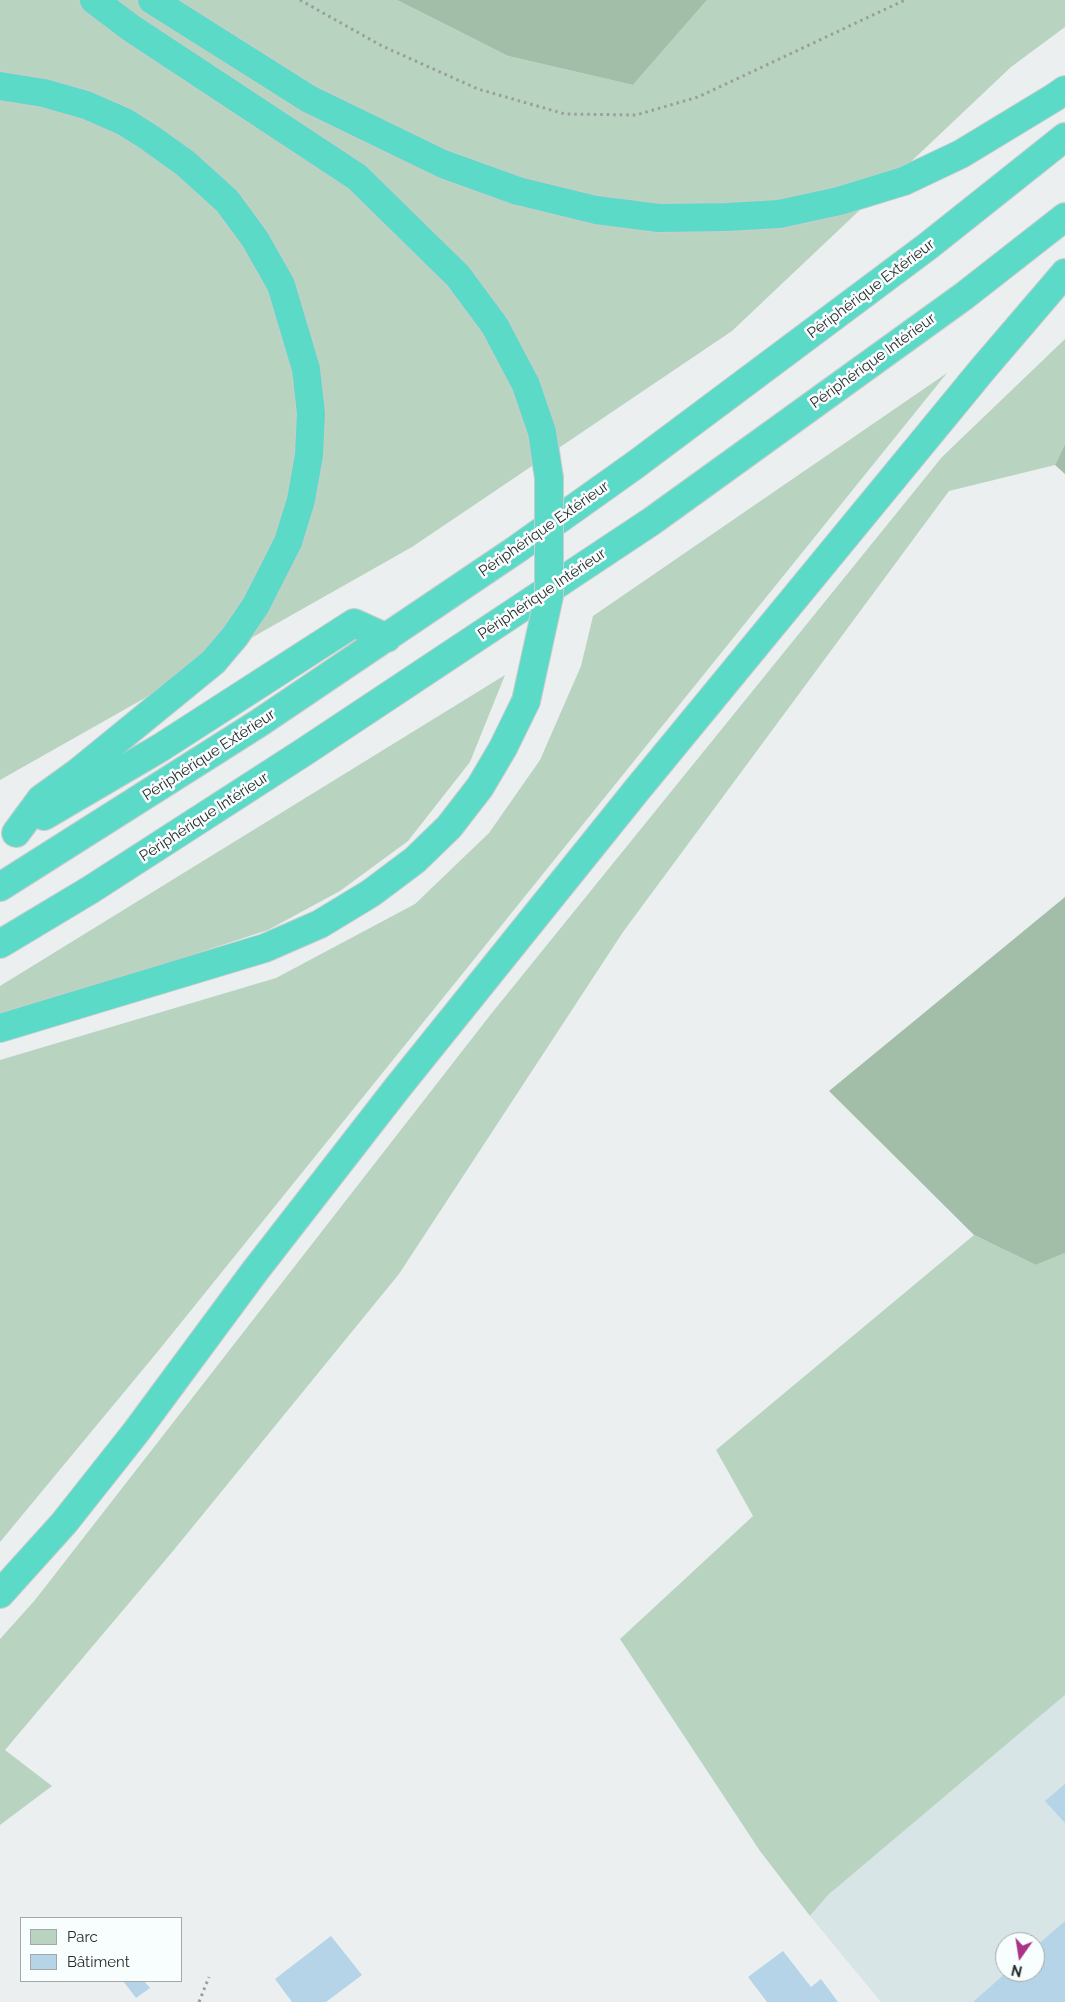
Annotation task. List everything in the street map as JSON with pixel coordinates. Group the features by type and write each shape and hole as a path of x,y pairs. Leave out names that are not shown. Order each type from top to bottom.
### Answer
{"highway":[{"path":"0,1028 265,948 320,924 371,894 415,860 454,820 480,787 504,748 526,701 549,596 548,478 542,432 526,385 495,326 458,276 357,177 131,28 94,0"},
{"path":"152,0 309,99 443,164 535,195 596,210 659,218 779,214 839,201 904,182 961,154 1055,98 1065,90"},
{"path":"0,86 44,93 86,105 124,122 185,163 227,201 255,239 281,285 306,369 311,412 309,456 300,500 288,542 256,605 235,636 213,662 77,773 42,799 8,838"},
{"name":"Périphérique Extérieur","path":"0,887 259,723 517,549 681,431 928,246 1065,137"},
{"name":"Périphérique Intérieur","path":"0,944 90,890 304,752 652,520 964,296 1065,217"},
{"path":"0,1594 64,1523 136,1432 255,1271 392,1094 636,791 963,392 1065,273"},
{"path":"8,838 160,748 354,623 387,638"}],"path":[{"path":"300,0 382,46 478,89 565,114 636,115 698,97 905,0"},
{"path":"199,2002 209,1977"}],"shaded area":[{"path":"1065,1695 1065,2002 881,2002 810,1916 828,1895"}],"green space":[{"path":"0,0 397,0 508,56 633,85 707,0 1065,0 1065,27 1011,67 732,331 412,547 0,780"},
{"path":"397,0 707,0 633,85 508,56"},
{"path":"1065,339 1065,444 1055,465 949,491 623,932 399,1274 173,1551 5,1750 52,1786 0,1825 0,1639 35,1600 491,1014 942,457"},
{"path":"947,373 159,1350 0,1542 0,1060 276,978 415,904 489,833 540,760 581,666 593,616"},
{"path":"1065,444 1065,474 1055,465"},
{"path":"505,675 470,762 408,841 340,891 268,930 112,981 0,1013 0,986"},
{"path":"1065,897 1065,1253 1036,1265 974,1235 829,1091"},
{"path":"974,1235 1036,1265 1065,1253 1065,1695 828,1895 810,1916 760,1851 620,1639 753,1516 716,1450"}],"building":[{"path":"1065,1784 1065,1823 1045,1801"},
{"path":"1065,1921 1065,2002 973,2002 996,1982 1045,1982 1045,1938"},
{"path":"331,1936 362,1975 326,2002 292,2002 275,1979"},
{"path":"783,1951 811,1987 821,1979 838,2002 767,2002 748,1977"},
{"path":"124,1982 145,1982 150,1988 136,1998"}]}
